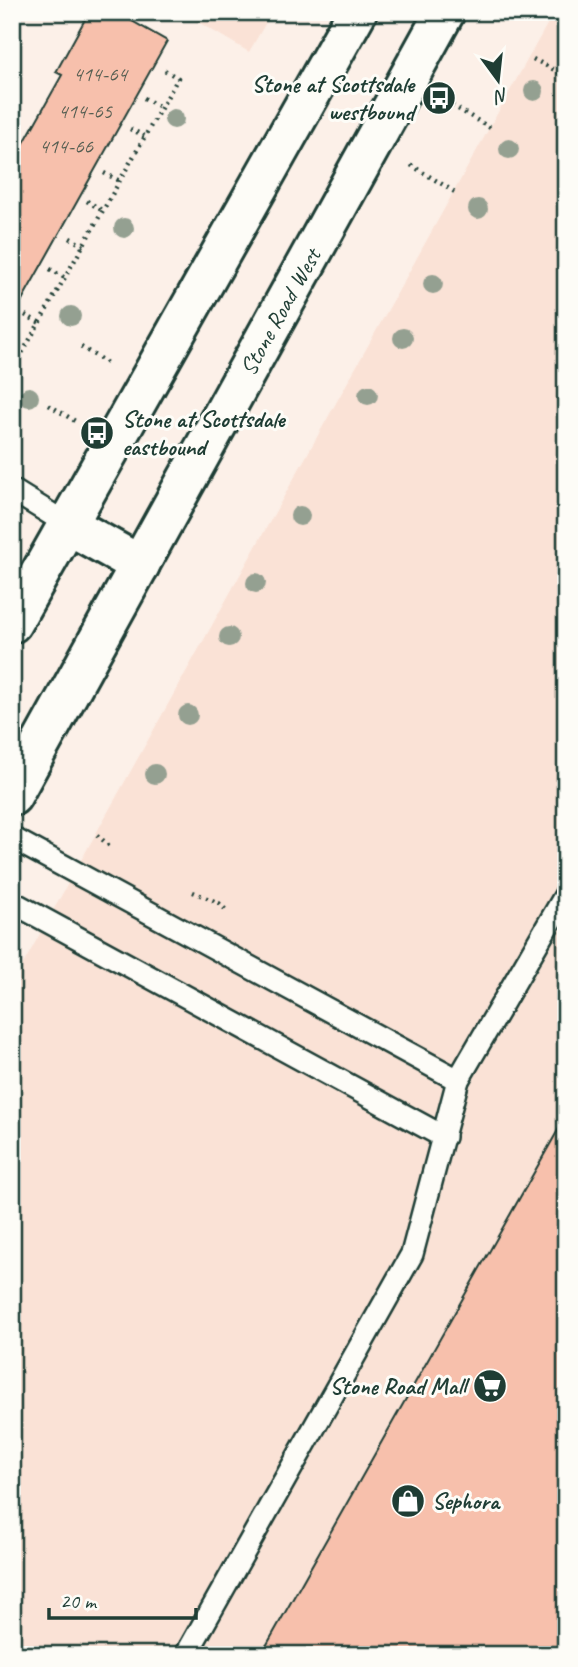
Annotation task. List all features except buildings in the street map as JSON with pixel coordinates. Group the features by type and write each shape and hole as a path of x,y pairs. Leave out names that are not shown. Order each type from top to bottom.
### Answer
{"main road":[{"path":"12,623 356,12"},
{"name":"Stone Road West","path":"12,796 445,12"},
{"path":"67,524 140,565"}],"lane":[{"path":"12,490 67,524"},
{"path":"12,838 458,1080"},
{"path":"186,1655 412,1254 458,1080 566,894"},
{"path":"12,902 444,1137"}],"path":[{"path":"533,59 566,76"},
{"path":"12,371 178,78 161,68"},
{"path":"144,98 161,108"},
{"path":"439,98 494,130"},
{"path":"130,129 145,136"},
{"path":"406,162 458,194"},
{"path":"104,173 120,181"},
{"path":"87,201 103,211"},
{"path":"71,238 84,246"},
{"path":"50,269 65,278"},
{"path":"25,315 40,323"},
{"path":"12,351 21,355"}],"shaded area":[{"path":"181,12 272,12 249,52"},
{"path":"554,12 566,12 566,1655 12,1655 12,984"}],"place":[{"name":"Stone at Scottsdale westbound","path":"439,98"},
{"name":"Stone at Scottsdale eastbound","path":"97,433"},
{"name":"Stone Road Mall","path":"490,1386"},
{"name":"Sephora","path":"408,1501"}]}
